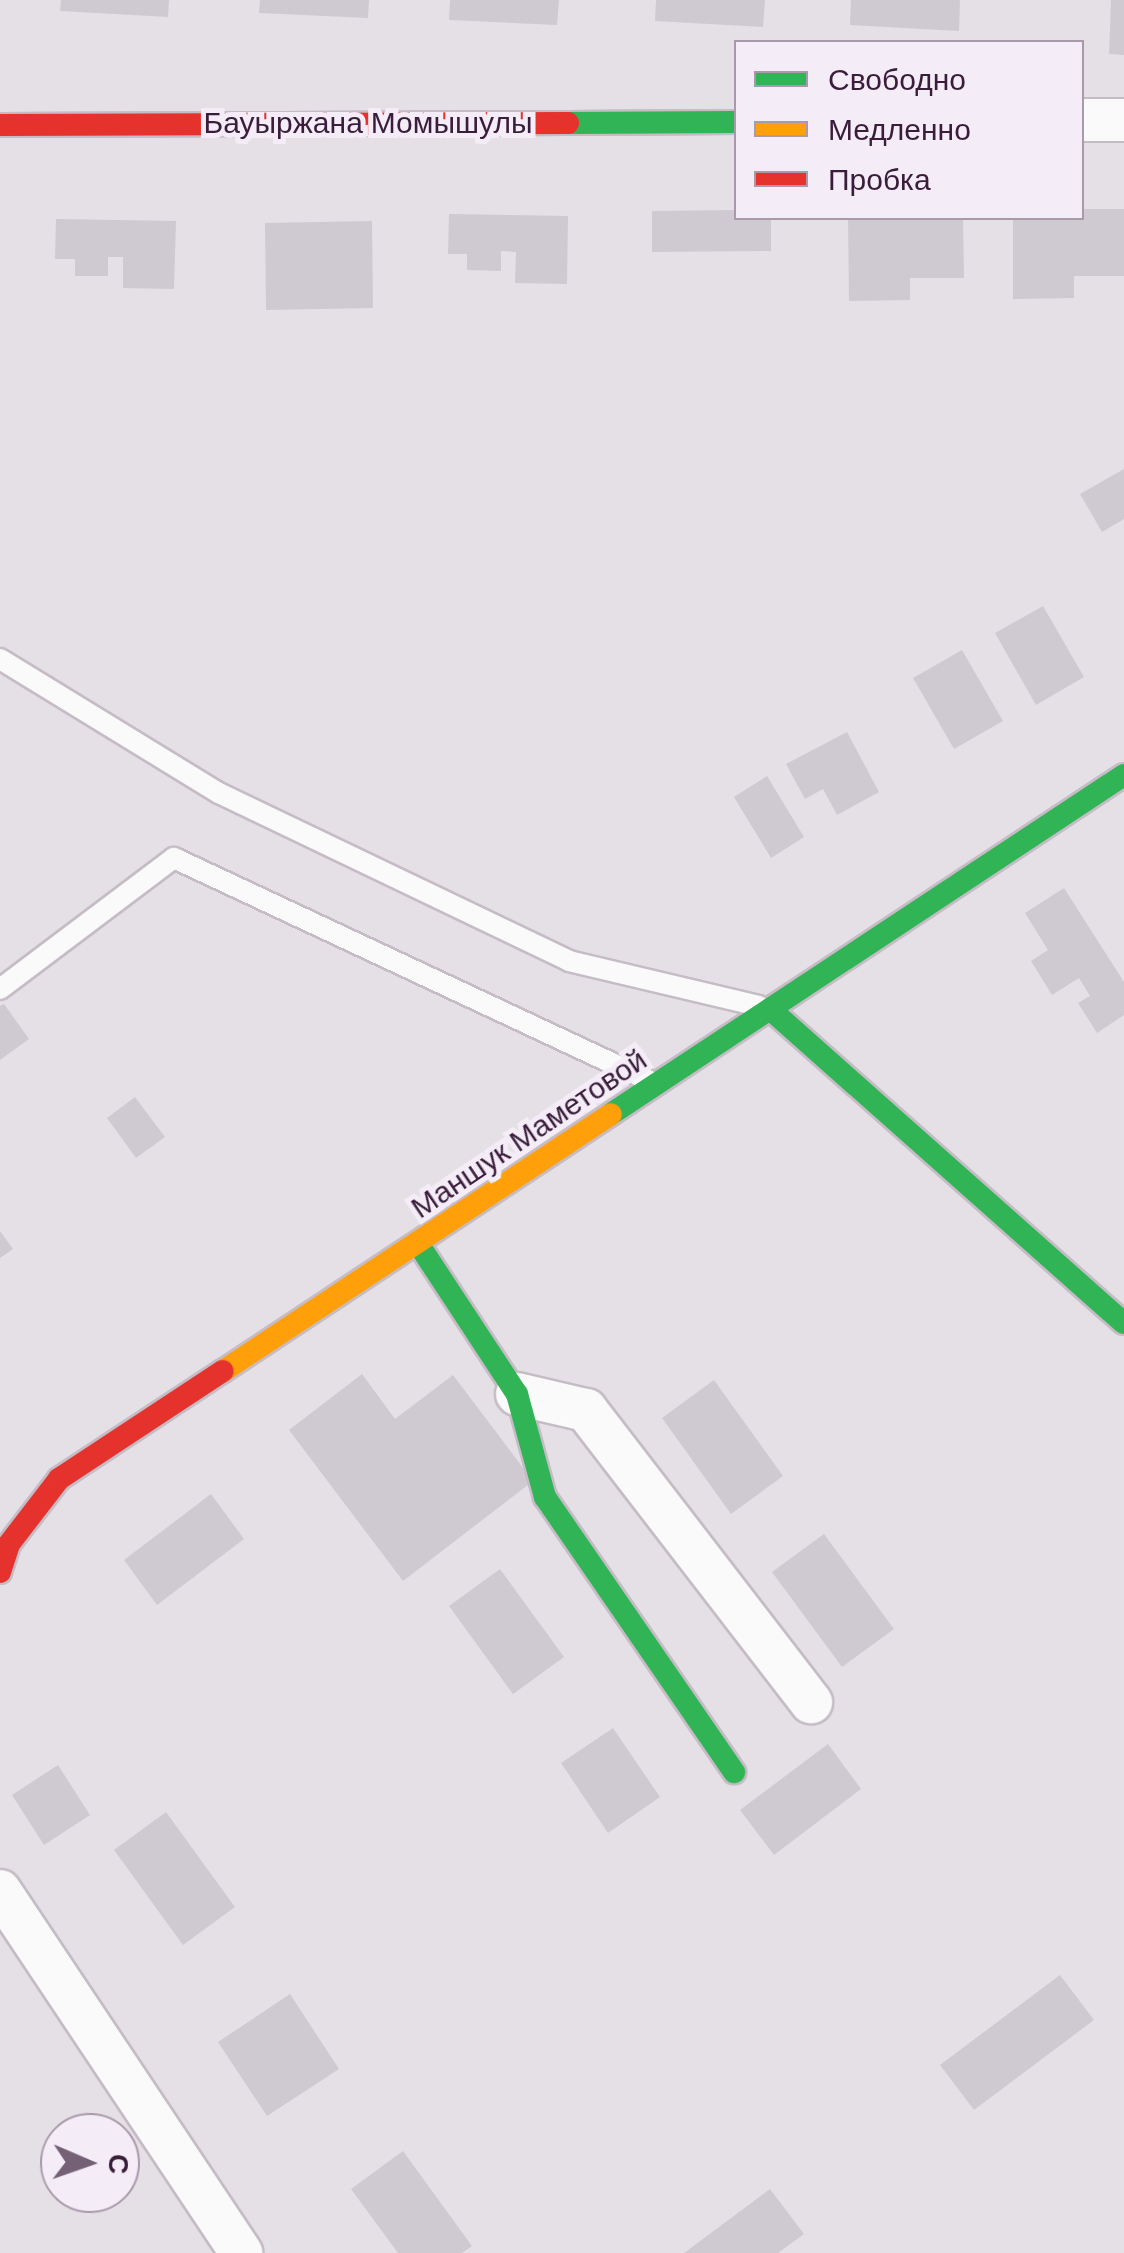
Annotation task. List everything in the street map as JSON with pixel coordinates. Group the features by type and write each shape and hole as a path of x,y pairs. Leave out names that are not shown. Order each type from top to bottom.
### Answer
{"street":[{"path":"1084,120 1124,120"},
{"name":"Бауыржана Момышулы","path":"0,125 734,122"},
{"name":"Маншук Маметовой","path":"0,1572 9,1544 60,1478 419,1245 1124,775"},
{"path":"770,1009 1124,1323"},
{"path":"419,1245 517,1394 545,1497 734,1772"},
{"path":"517,1394 586,1410 811,1702"},
{"path":"0,1890 241,2253"}],"lane":[{"path":"0,659 219,793 569,961 770,1009"},
{"path":"0,989 174,858 657,1084"}],"building":[{"path":"61,0 169,0 168,17 60,11"},
{"path":"260,0 369,0 368,18 259,13"},
{"path":"450,0 559,0 557,25 449,20"},
{"path":"656,0 765,0 763,27 655,21"},
{"path":"851,0 960,0 959,31 850,25"},
{"path":"1111,0 1124,0 1124,55 1109,54"},
{"path":"1084,209 1124,209 1124,276 1074,276 1074,298 1013,299 1013,220 1084,220"},
{"path":"734,210 734,220 771,220 771,251 652,252 652,211"},
{"path":"449,214 568,216 567,284 515,283 516,252 501,251 501,271 467,270 467,254 448,254"},
{"path":"56,219 176,221 174,289 123,288 123,257 108,257 108,276 75,276 75,259 55,259"},
{"path":"848,220 963,220 964,278 910,278 910,300 849,301"},
{"path":"372,221 373,308 266,310 265,223"},
{"path":"1124,469 1124,519 1102,532 1080,494"},
{"path":"1043,606 1084,677 1036,705 995,633"},
{"path":"962,650 1003,721 954,749 913,678"},
{"path":"847,732 879,792 837,815 823,789 805,799 786,764"},
{"path":"767,776 804,837 771,858 734,797"},
{"path":"1064,888 1124,982 1124,1015 1097,1033 1078,1003 1090,996 1079,978 1052,995 1031,961 1048,950 1025,913"},
{"path":"4,1004 29,1039 0,1060 0,1006"},
{"path":"135,1097 165,1137 136,1158 107,1118"},
{"path":"0,1231 13,1249 0,1258"},
{"path":"362,1374 395,1419 453,1375 533,1481 403,1581 289,1430"},
{"path":"714,1380 783,1476 731,1514 662,1418"},
{"path":"211,1494 244,1539 157,1605 124,1560"},
{"path":"824,1534 894,1629 842,1667 772,1572"},
{"path":"500,1569 564,1657 513,1694 449,1606"},
{"path":"613,1728 660,1797 608,1833 561,1763"},
{"path":"828,1744 861,1789 774,1855 740,1810"},
{"path":"58,1765 90,1815 44,1845 12,1795"},
{"path":"166,1812 235,1907 183,1945 114,1850"},
{"path":"1060,1975 1094,2020 974,2110 940,2065"},
{"path":"290,1994 339,2069 267,2116 218,2042"},
{"path":"403,2151 472,2246 462,2253 398,2253 351,2189"},
{"path":"770,2189 804,2234 778,2253 684,2253"}],"traffic: fast":[{"path":"568,123 734,122"},
{"path":"611,1114 1124,775"},
{"path":"770,1009 1124,1323"},
{"path":"419,1245 517,1394 545,1497 734,1772"}],"traffic: slow":[{"path":"223,1371 611,1114"}],"traffic: jam":[{"path":"0,125 568,123"},
{"path":"0,1572 9,1544 59,1479 223,1371"}]}
